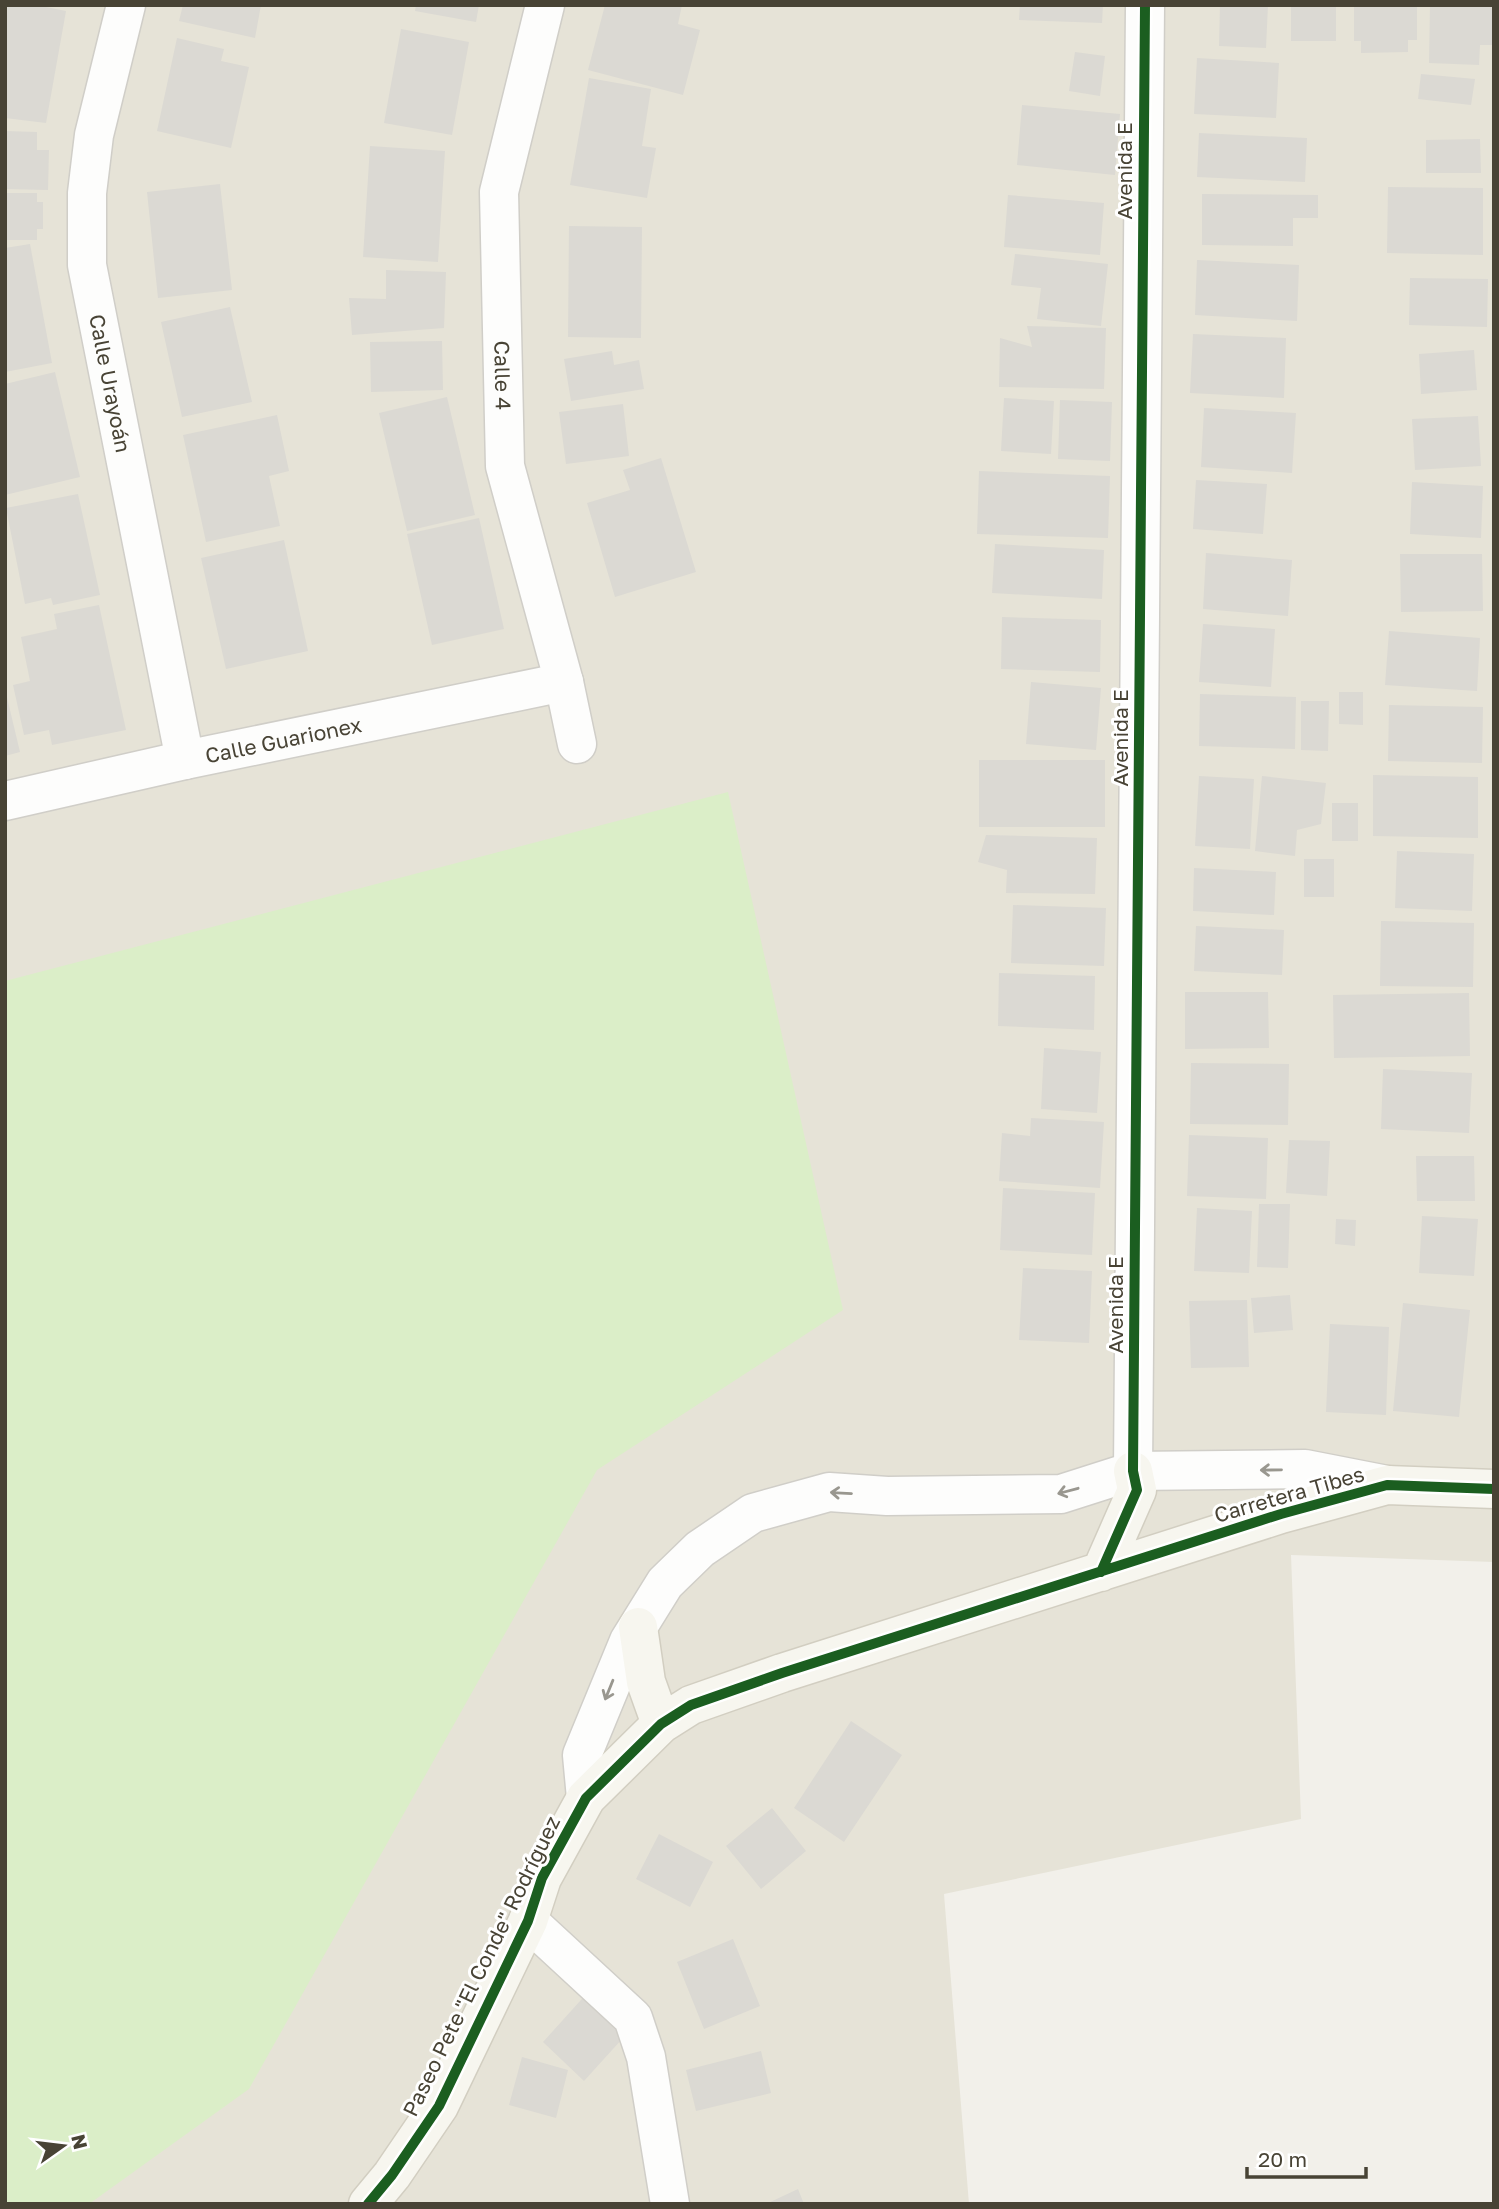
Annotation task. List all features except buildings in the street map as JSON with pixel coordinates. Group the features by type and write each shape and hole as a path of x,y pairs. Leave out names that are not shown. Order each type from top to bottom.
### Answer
{"street":[{"name":"Calle Urayoán","path":"126,5 94,135 88,192 87,265 185,761"},
{"name":"Calle 4","path":"545,5 499,192 505,466 564,682 578,744"},
{"name":"Avenida E","path":"1133,1471 1144,5"},
{"name":"Calle Guarionex","path":"5,802 185,761 564,682"},
{"path":"586,1798 582,1755 629,1641 665,1583 700,1549 753,1513 829,1492 887,1496 1060,1494 1133,1471 1305,1469 1387,1485"},
{"path":"1101,1573 1137,1490 1133,1471"},
{"name":"Carretera Tibes","path":"1101,1573 1281,1514 1387,1485 1494,1489"},
{"name":"Paseo Pete \"El Conde\" Rodríguez","path":"368,2204 392,2175 439,2106 528,1921 542,1878 586,1798 661,1724 691,1705 782,1673 1101,1573"},
{"path":"638,1627 646,1682 661,1724"},
{"path":"528,1921 633,2018 646,2057 670,2204"}],"shaded area":[{"path":"5,5 1494,5 1494,1562 1291,1555 1301,1819 944,1894 969,2204 5,2204"}],"green space":[{"path":"728,792 843,1310 597,1470 249,2089 89,2204 5,2204 5,981"}],"cycle path":[{"path":"1101,1572 1137,1490 1133,1471 1145,5"},
{"path":"368,2204 392,2175 439,2106 528,1921 542,1878 586,1798 661,1724 691,1705 782,1673 1281,1514 1387,1485 1494,1489"}]}
